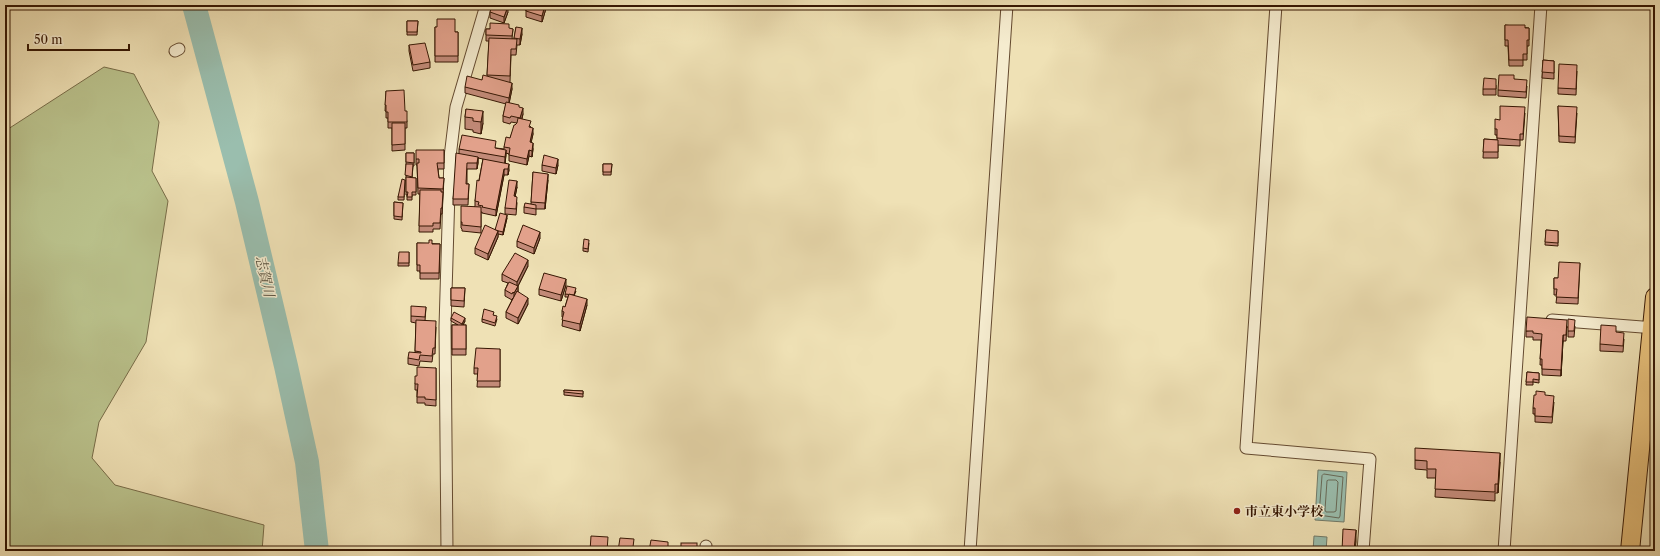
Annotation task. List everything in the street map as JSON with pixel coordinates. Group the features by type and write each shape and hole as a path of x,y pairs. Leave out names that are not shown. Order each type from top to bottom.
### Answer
{"main road":[{"path":"1630,551 1655,297"}],"street":[{"path":"447,551 446,327 450,156 456,107 486,5"},
{"path":"970,551 1006,5"},
{"path":"1276,5 1246,448 1370,459 1363,551"},
{"path":"1504,551 1524,317 1541,5"},
{"path":"1543,319 1653,328"}],"green space":[{"path":"104,67 134,74 159,122 152,171 168,201 146,342 99,422 92,458 115,485 264,525 262,551 5,551 5,131"}],"water":[{"path":"1318,470 1347,472 1344,522 1315,520"},
{"path":"1314,536 1327,537 1326,551 1313,551"}],"building":[{"path":"492,5 508,6 504,17 490,12"},
{"path":"528,5 545,5 542,16 526,11"},
{"path":"437,19 455,19 455,32 458,32 458,56 435,56 435,27 437,27"},
{"path":"407,21 418,21 417,32 407,32"},
{"path":"490,23 509,24 509,28 513,29 512,36 486,35 486,29 490,29"},
{"path":"1505,25 1525,25 1525,28 1529,28 1527,54 1523,54 1523,60 1509,60 1508,40 1505,40"},
{"path":"516,27 522,28 520,39 514,38"},
{"path":"489,38 517,39 516,49 511,49 510,76 487,75"},
{"path":"425,43 430,62 413,65 409,45"},
{"path":"1543,60 1554,61 1554,73 1542,72"},
{"path":"1559,64 1577,65 1576,89 1558,88"},
{"path":"483,75 512,83 509,98 465,87 467,76 482,80"},
{"path":"1499,75 1514,75 1514,79 1527,80 1526,92 1498,90"},
{"path":"1484,78 1496,79 1496,89 1483,89"},
{"path":"404,90 407,122 388,122 388,112 386,112 385,105 386,91"},
{"path":"506,102 519,105 519,107 523,108 520,118 503,116"},
{"path":"1500,106 1525,107 1523,134 1520,134 1520,140 1497,138 1495,119 1500,120"},
{"path":"1558,106 1577,107 1575,137 1559,136"},
{"path":"466,109 483,111 481,122 473,121 473,118 465,117"},
{"path":"518,118 531,121 529,127 533,128 530,142 533,143 532,151 529,150 527,159 509,155 510,148 504,147 506,137 510,138"},
{"path":"392,123 405,123 405,144 392,145"},
{"path":"462,135 496,141 495,148 506,150 505,157 459,149"},
{"path":"1484,139 1498,140 1498,152 1483,152"},
{"path":"416,150 444,150 444,163 437,163 439,178 444,178 443,189 418,188 417,163 419,163 419,159 416,159"},
{"path":"406,153 414,153 414,163 406,162"},
{"path":"456,153 478,157 477,163 467,163 466,184 469,184 468,199 453,199"},
{"path":"544,155 558,159 556,168 542,165"},
{"path":"483,159 509,164 508,169 504,169 496,210 482,207 483,206 478,205 479,202 475,201 477,180 479,181"},
{"path":"406,164 413,164 412,177 405,175"},
{"path":"603,164 612,164 611,172 603,172"},
{"path":"533,172 548,174 545,203 531,202"},
{"path":"406,177 416,178 416,192 412,192 412,197 407,197 408,192 406,192"},
{"path":"402,179 405,180 404,197 398,197"},
{"path":"509,180 517,181 514,196 517,197 516,209 505,208"},
{"path":"420,190 441,190 441,192 443,192 440,223 433,223 433,226 419,226"},
{"path":"394,202 403,203 402,217 394,216"},
{"path":"525,203 536,205 536,209 524,207"},
{"path":"461,206 481,207 481,227 462,225"},
{"path":"500,213 507,215 503,232 495,230"},
{"path":"485,225 498,231 488,254 475,248"},
{"path":"523,225 540,232 534,248 517,241"},
{"path":"1546,230 1558,231 1558,243 1545,242"},
{"path":"584,239 589,240 588,249 583,248"},
{"path":"429,240 432,240 432,244 440,244 439,273 420,273 420,265 417,265 417,243 429,243"},
{"path":"399,252 409,252 409,263 398,263"},
{"path":"515,253 528,260 517,282 502,274"},
{"path":"1559,262 1580,263 1578,298 1556,297 1557,289 1554,289 1554,278 1558,278"},
{"path":"544,273 566,279 561,295 539,289"},
{"path":"509,282 518,286 512,294 505,290"},
{"path":"567,286 576,288 574,295 565,294"},
{"path":"451,288 465,288 464,301 451,300"},
{"path":"517,291 528,298 518,318 506,312"},
{"path":"569,294 587,299 580,324 562,320 564,312 562,311 563,306 565,307"},
{"path":"411,306 426,307 425,317 411,316"},
{"path":"484,309 494,312 493,315 497,316 495,323 482,319"},
{"path":"454,312 465,318 462,324 451,318"},
{"path":"1527,317 1567,320 1566,335 1563,335 1561,370 1542,369 1542,359 1540,359 1542,334 1533,333 1533,331 1526,331"},
{"path":"1568,319 1575,320 1574,331 1568,331"},
{"path":"416,320 436,321 435,348 433,348 432,356 420,355 419,360 408,358 409,352 421,353 415,351"},
{"path":"452,325 466,325 466,349 452,349"},
{"path":"1601,325 1616,326 1616,332 1624,333 1623,346 1600,344"},
{"path":"476,348 500,349 500,381 477,381 478,368 474,368"},
{"path":"417,367 436,368 436,400 425,399 425,397 417,397 418,384 415,384 415,376 417,376"},
{"path":"1527,372 1539,373 1539,380 1533,379 1533,382 1526,382"},
{"path":"564,390 583,391 583,394 564,392"},
{"path":"1536,391 1545,392 1545,395 1554,396 1552,417 1535,416 1535,408 1533,408 1534,395 1536,395"},
{"path":"1415,448 1500,453 1498,484 1495,484 1495,492 1435,489 1436,469 1427,469 1427,461 1415,460"},
{"path":"1343,529 1356,530 1354,551 1342,551"},
{"path":"591,536 608,537 607,551 590,551"},
{"path":"620,538 634,539 633,547 637,547 637,551 618,551"},
{"path":"651,540 668,542 668,551 649,551"},
{"path":"681,543 697,543 697,551 681,551"}],"waterway":[{"name":"志賀川","path":"194,5 247,202 286,366 307,462 317,551"}],"place":[{"name":"市立東小学校","path":"1237,511"}]}
